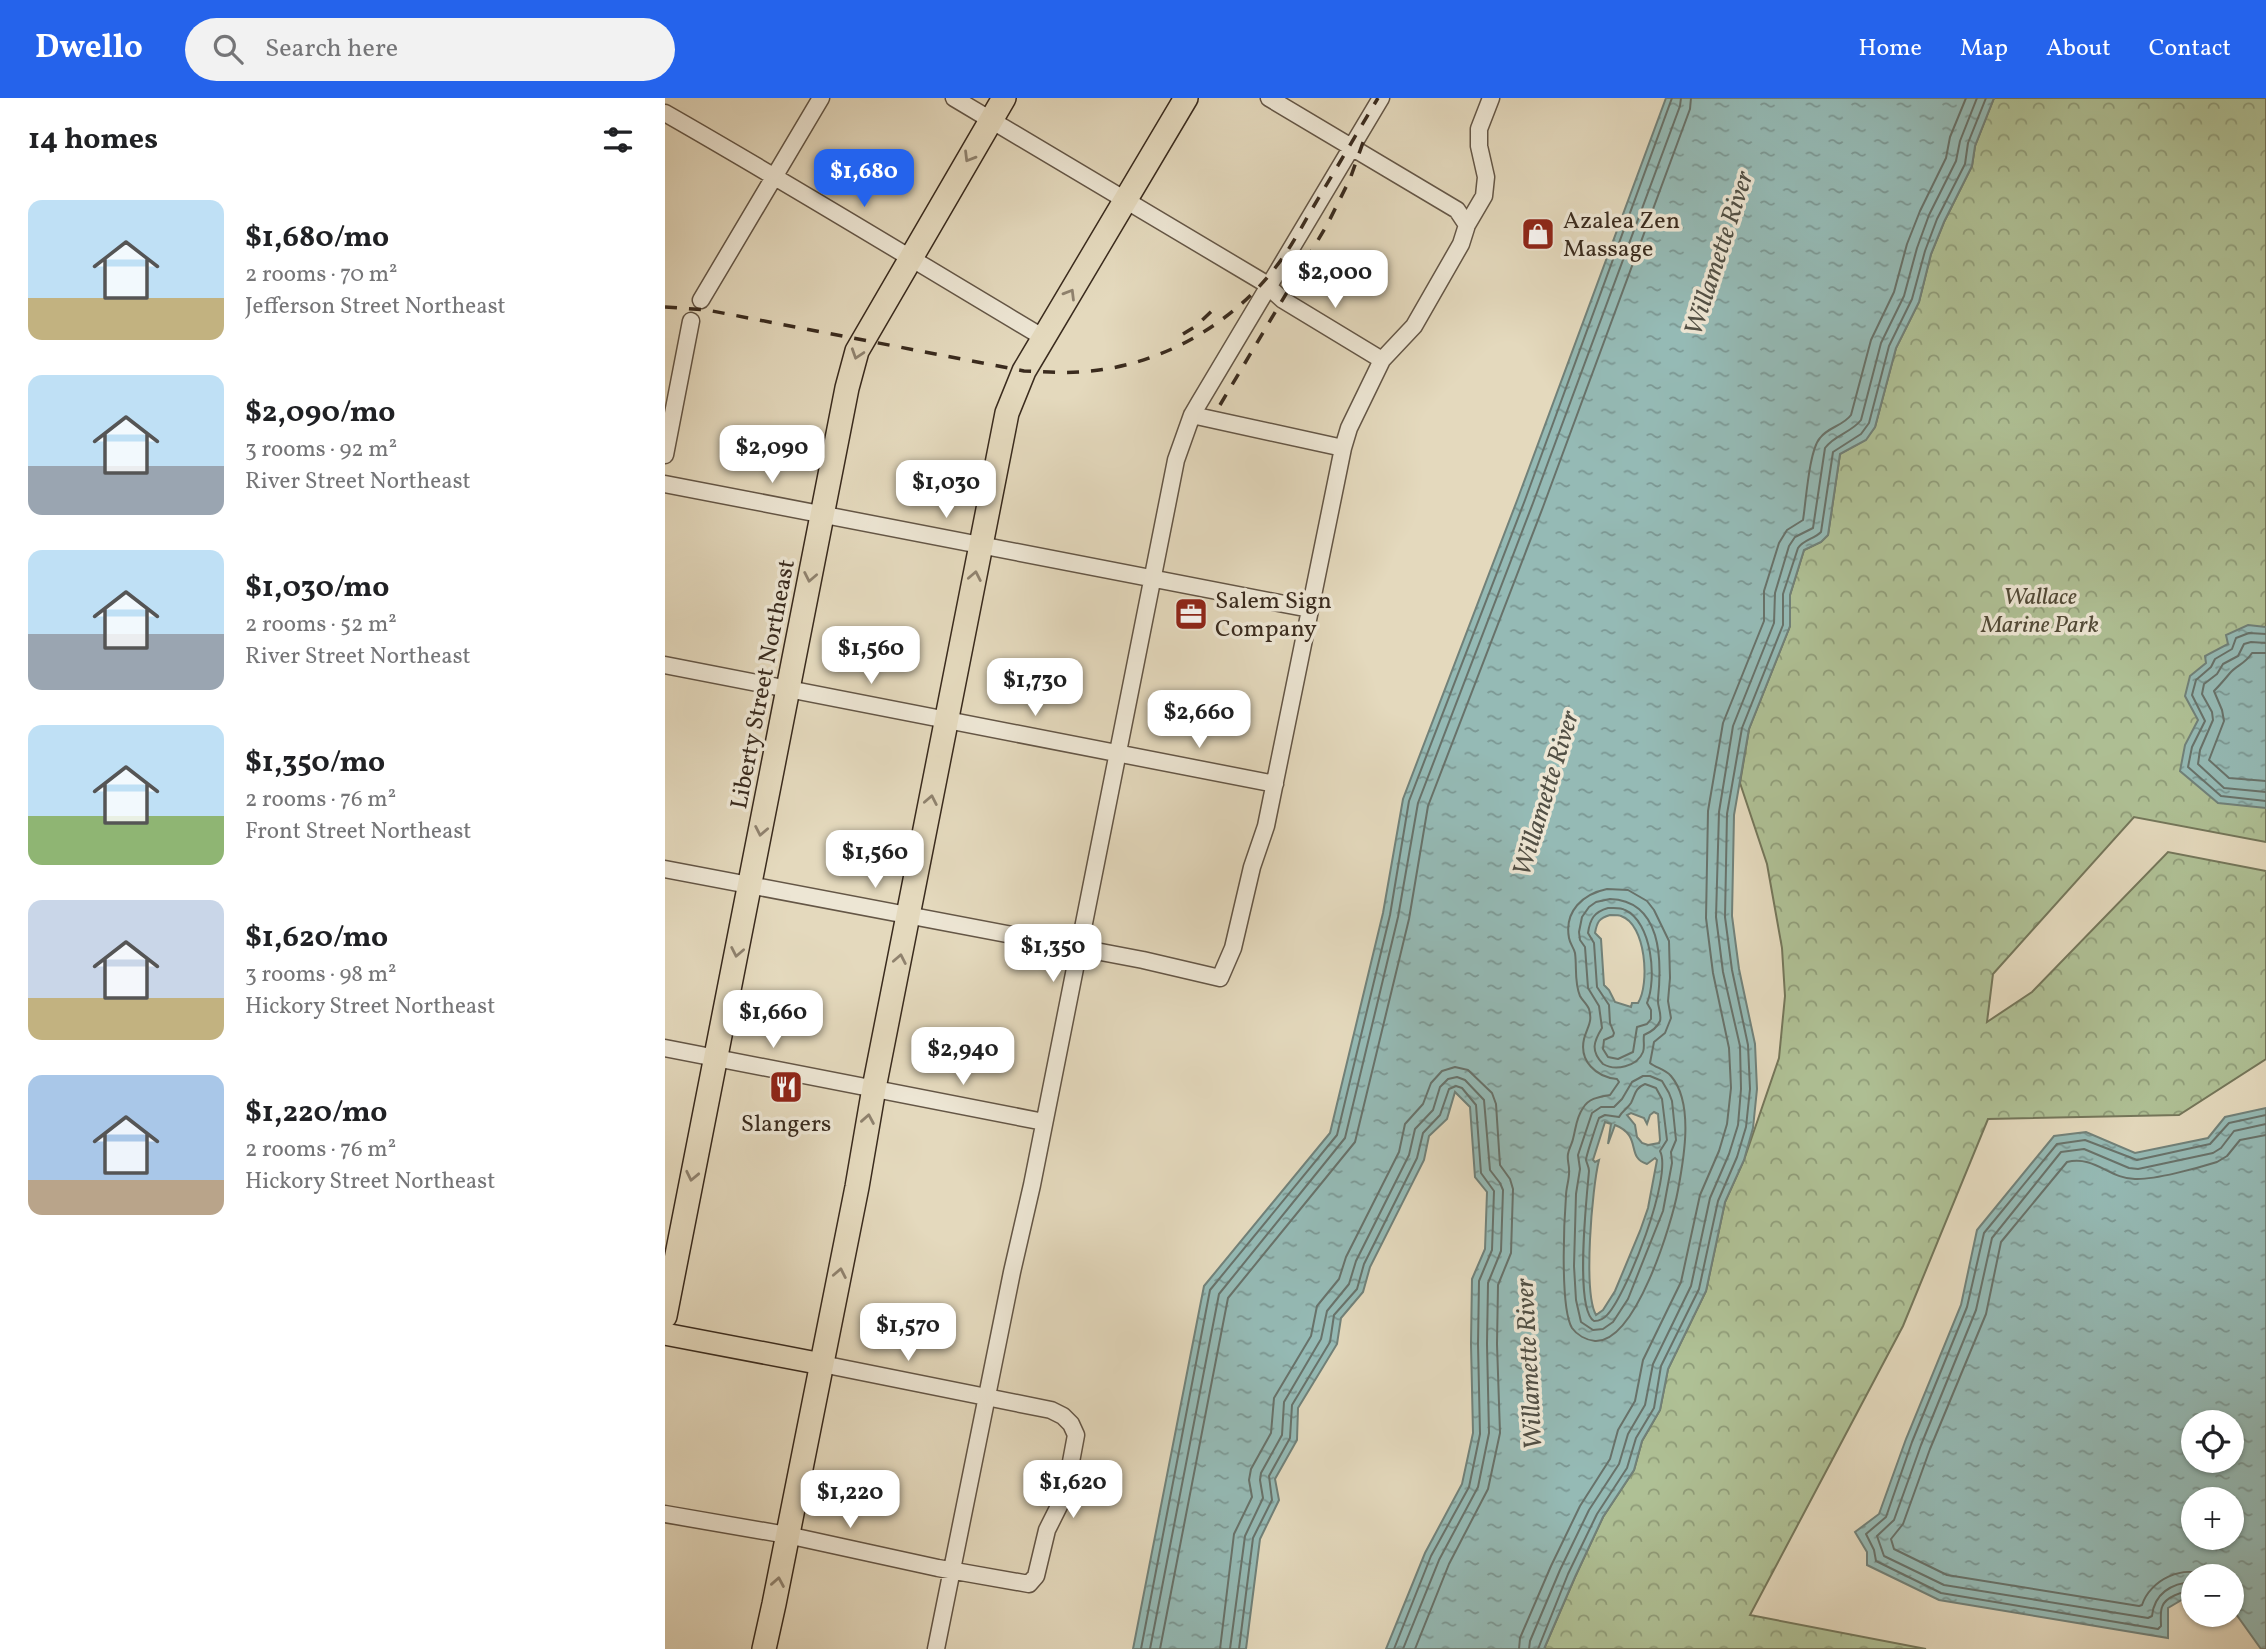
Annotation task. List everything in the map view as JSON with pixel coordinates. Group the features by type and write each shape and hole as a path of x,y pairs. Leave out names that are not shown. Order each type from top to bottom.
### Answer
{"highway":[{"name":"Liberty Street Northeast","path":"665,1316 857,351 1004,98"},
{"path":"764,1649 857,1187 874,1088 1007,413 1018,383 1186,98"}],"main road":[{"path":"665,1334 822,1364"}],"street":[{"path":"701,300 821,98"},
{"path":"954,98 1268,286 1283,300 1382,360"},
{"path":"1269,98 1457,210 1467,225"},
{"path":"936,1649 1175,460 1192,415 1381,98"},
{"path":"665,869 1143,960 1220,978 1233,948 1252,867 1266,827 1349,428 1382,360 1414,326 1461,244 1467,225 1486,191 1479,129 1491,98"},
{"path":"665,113 776,176 1044,338"},
{"path":"665,454 691,321"},
{"path":"1192,415 1343,448"},
{"path":"665,484 1310,610"},
{"path":"665,665 1275,784"},
{"path":"665,1048 1044,1122"},
{"path":"665,1514 787,1535 1029,1584 1036,1576 1047,1530 1065,1494 1076,1435 1071,1424 1051,1410 822,1364"}],"green space":[{"name":"Wallace Marine Park","path":"1994,98 2266,98 2266,842 2134,817 1993,974 1987,1022 2032,992 2168,852 2266,871 2266,1059 2179,1115 1988,1119 1903,1326 1750,1615 1926,1649 1544,1649 1603,1517 1634,1470 1642,1441 1660,1410 1668,1369 1706,1291 1725,1202 1744,1160 1779,1058 1785,996 1782,948 1767,864 1740,783 1749,729 1790,626 1790,595 1804,550 1821,542 1828,535 1840,454 1865,440 1875,427 1896,348 1919,302 1931,254 1972,166 1975,146"}],"water":[{"name":"Willamette River","path":"1666,98 1994,98 1975,146 1972,166 1931,254 1919,302 1896,348 1875,427 1866,440 1840,454 1828,535 1821,542 1804,550 1790,595 1790,626 1749,729 1734,815 1732,916 1739,969 1755,1044 1757,1089 1753,1128 1744,1160 1725,1202 1706,1291 1668,1369 1660,1410 1642,1441 1634,1470 1603,1517 1544,1649 1386,1649 1425,1553 1462,1484 1473,1433 1472,1279 1485,1249 1487,1192 1475,1177 1470,1107 1455,1092 1447,1119 1429,1136 1424,1160 1370,1267 1363,1292 1341,1318 1337,1344 1298,1408 1297,1440 1275,1479 1279,1500 1260,1539 1246,1649 1133,1649 1204,1286 1330,1133 1383,913 1403,799","holes":["1610,915 1629,921 1641,942 1644,983 1638,1003 1632,1003 1631,1007 1615,1002 1604,985 1601,939 1595,933 1599,921","1654,1112 1658,1114 1660,1140 1659,1143 1648,1145 1637,1137 1635,1125 1627,1115 1631,1113 1644,1118 1647,1124","1605,1122 1611,1124 1608,1144 1615,1125 1629,1135 1640,1161 1647,1164 1655,1158 1657,1160 1648,1208 1640,1231 1615,1291 1603,1310 1596,1315 1592,1303 1589,1263 1599,1160 1593,1160"]},
{"path":"2248,625 2266,627 2266,808 2218,803 2180,771 2185,745 2198,720 2185,696 2190,676 2206,663 2205,656 2228,644 2226,635"},
{"path":"2266,1108 2266,1649 2261,1649 2244,1625 2244,1564 2181,1564 2181,1600 2168,1608 2168,1638 1939,1600 1867,1565 1867,1552 1855,1532 1879,1514 1906,1439 1961,1305 1977,1230 2054,1136 2086,1132 2135,1153 2208,1138 2225,1117"}],"railway":[{"path":"665,307 707,310 1024,371 1080,372 1150,358 1174,348 1219,322 1258,288 1291,245 1378,98"},
{"path":"1220,405 1327,225 1350,179 1366,134"},
{"path":"1183,334 1196,326 1218,305"}],"place":[{"name":"Azalea Zen Massage","path":"1538,234"},
{"name":"Salem Sign Company","path":"1191,614"},
{"name":"Slangers","path":"786,1087"}]}
